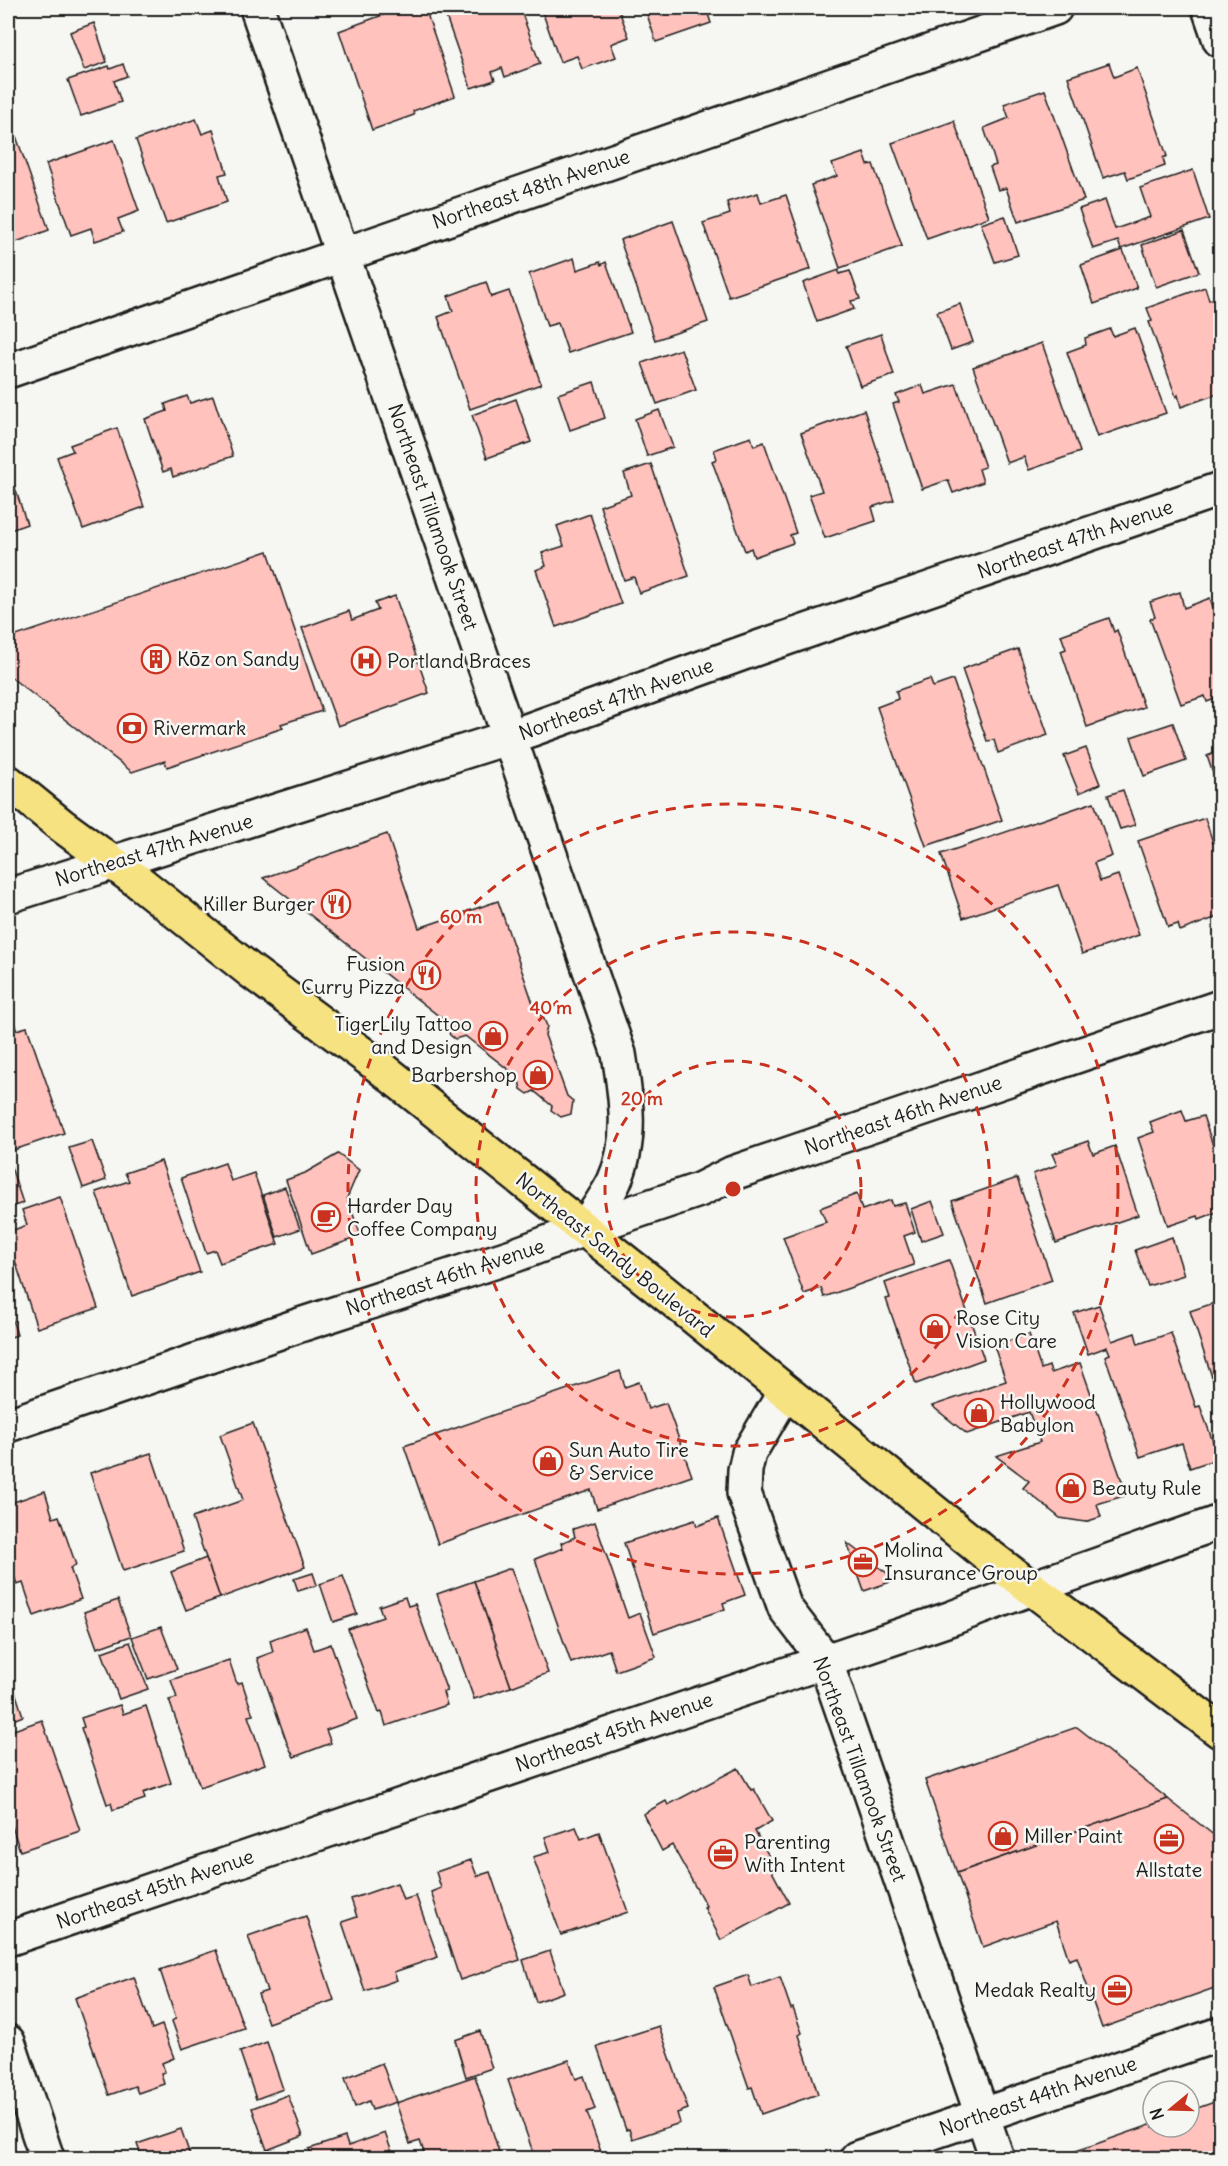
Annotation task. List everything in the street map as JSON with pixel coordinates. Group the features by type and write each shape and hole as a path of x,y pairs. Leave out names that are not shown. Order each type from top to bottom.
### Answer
{"main road":[{"name":"Northeast Sandy Boulevard","path":"8,782 148,888 252,972 380,1067 985,1552 1221,1731"}],"street":[{"name":"Northeast Tillamook Street","path":"257,8 619,1054 627,1104 625,1150 614,1183 584,1229"},
{"name":"Northeast 48th Avenue","path":"8,370 1055,8"},
{"path":"1209,8 1221,40"},
{"name":"Northeast 47th Avenue","path":"8,896 510,737 746,652 1221,489"},
{"name":"Northeast 46th Avenue","path":"8,1425 300,1325 515,1255 699,1190 733,1173 1221,1006"},
{"name":"Northeast Tillamook Street","path":"786,1392 749,1454 745,1470 744,1493 785,1608 825,1660 998,2158"},
{"name":"Northeast 45th Avenue","path":"8,1940 952,1618 1221,1522"},
{"name":"Northeast 44th Avenue","path":"857,2158 1221,2034"},
{"path":"8,2042 48,2158"}],"building":[{"path":"386,8 425,8 455,96 413,111 414,115 372,130 339,31 388,13"},
{"path":"443,8 520,8 540,64 505,77 502,68 492,72 495,80 471,88"},
{"path":"541,8 618,8 629,37 611,44 616,57 582,69 577,56 560,62"},
{"path":"645,8 706,8 711,23 656,42"},
{"path":"94,23 107,62 84,70 70,32"},
{"path":"1109,63 1114,77 1137,68 1167,156 1163,158 1165,166 1128,179 1125,171 1103,178 1068,77"},
{"path":"123,64 127,76 114,81 121,102 81,116 68,80 109,66 110,69"},
{"path":"1045,90 1084,200 1018,222 1006,188 998,190 990,167 996,165 984,128 1009,118 1004,104"},
{"path":"8,113 49,230 8,245"},
{"path":"196,119 202,134 213,130 227,173 219,175 227,202 166,223 136,140"},
{"path":"954,121 989,217 927,239 892,143"},
{"path":"114,140 139,211 118,219 123,232 95,241 91,228 71,235 46,164"},
{"path":"864,153 868,165 873,164 902,246 840,268 811,185 837,176 832,164"},
{"path":"1193,170 1209,219 1121,249 1118,241 1093,249 1079,209 1105,200 1115,229 1150,217 1140,188"},
{"path":"758,193 761,203 786,195 811,269 729,297 703,223 730,214 727,202"},
{"path":"1005,216 1018,255 995,262 981,224"},
{"path":"673,221 708,322 655,340 620,240"},
{"path":"1184,230 1199,272 1156,287 1142,245"},
{"path":"1123,250 1137,288 1094,304 1081,265"},
{"path":"574,258 577,270 606,262 631,332 568,353 558,323 547,326 529,274"},
{"path":"839,270 839,274 850,271 860,299 851,301 854,309 817,322 803,283"},
{"path":"486,282 491,297 509,291 541,384 470,409 438,317 453,311 448,296"},
{"path":"1205,287 1220,322 1220,393 1181,407 1149,322 1152,321 1147,308"},
{"path":"960,304 973,342 951,350 937,312"},
{"path":"1135,328 1166,413 1097,437 1067,352 1086,345 1085,338 1110,329 1113,336"},
{"path":"881,334 894,375 860,386 846,346"},
{"path":"1042,343 1080,452 1029,470 1024,457 1007,463 973,367"},
{"path":"681,349 696,390 657,404 642,363"},
{"path":"594,382 605,418 570,430 558,394"},
{"path":"956,384 985,467 979,469 983,482 953,493 948,480 922,489 893,404 899,402 896,395 922,385 925,394"},
{"path":"187,396 190,403 213,396 233,456 173,477 171,469 163,472 145,419 167,411 165,404"},
{"path":"516,399 531,442 487,458 472,415"},
{"path":"659,410 673,447 647,456 635,419"},
{"path":"864,410 894,500 872,507 876,521 825,538 809,495 822,491 801,433"},
{"path":"117,428 144,507 83,529 57,457 73,451 70,445"},
{"path":"751,437 754,446 764,442 796,533 790,535 793,543 754,557 751,548 745,551 712,461 717,459 714,450"},
{"path":"651,464 689,576 639,593 634,577 624,580 600,506 631,495 624,473"},
{"path":"8,467 27,524 8,531"},
{"path":"590,514 621,604 556,627 536,570 546,566 542,553 564,546 557,526"},
{"name":"Kōz on Sandy","path":"268,551 322,711 281,724 283,728 167,767 165,761 132,772 8,675 10,638"},
{"path":"1180,592 1184,608 1210,598 1220,628 1220,697 1207,702 1205,696 1181,704 1150,619 1155,617 1150,602"},
{"name":"Portland Braces","path":"395,596 429,693 338,726 302,628 349,611 352,620 378,610 375,603"},
{"path":"1109,618 1114,632 1117,630 1144,707 1087,727 1061,651 1066,649 1061,635"},
{"path":"1018,649 1048,735 998,753 994,740 987,741 962,669"},
{"path":"930,679 933,687 953,680 1002,820 926,846 877,707 898,699 896,691"},
{"path":"1173,723 1186,761 1144,776 1131,737"},
{"path":"1086,748 1100,784 1079,793 1064,756"},
{"path":"1220,751 1220,794 1207,756"},
{"path":"1123,790 1135,825 1120,829 1108,795"},
{"path":"1094,802 1112,856 1094,863 1100,881 1118,875 1139,935 1082,954 1058,885 963,918 941,854"},
{"path":"1205,818 1220,864 1220,916 1180,931 1178,924 1168,927 1138,841"},
{"path":"387,834 419,928 498,901 536,1012 543,1017 547,1026 545,1035 567,1096 573,1101 571,1114 561,1117 551,1110 552,1106 534,1091 528,1094 521,1089 518,1077 465,1036 455,1039 450,1035 445,1021 263,878"},
{"path":"15,1025 16,1030 27,1027 64,1133 8,1152 8,1028"},
{"path":"1182,1110 1186,1121 1203,1116 1220,1166 1220,1211 1199,1219 1198,1216 1168,1226 1138,1138 1154,1132 1150,1122"},
{"path":"92,1141 106,1180 83,1188 69,1148"},
{"path":"1088,1141 1093,1154 1115,1146 1138,1215 1056,1243 1033,1174 1057,1165 1052,1154"},
{"name":"Harder Day Coffee Company","path":"338,1154 359,1170 347,1198 361,1236 311,1254 286,1180 305,1173"},
{"path":"161,1161 200,1272 132,1296 96,1192 129,1181 125,1173"},
{"path":"225,1163 231,1181 254,1173 278,1244 220,1263 215,1250 206,1253 181,1178"},
{"path":"10,1164 23,1203 8,1208 8,1165"},
{"path":"1017,1178 1052,1280 987,1303 952,1201"},
{"path":"285,1187 300,1229 277,1237 263,1195"},
{"path":"857,1194 862,1210 891,1200 893,1206 905,1203 915,1232 904,1236 914,1265 824,1297 821,1288 804,1294 783,1237 826,1222 820,1208"},
{"path":"60,1197 98,1308 37,1328 8,1239 8,1232 27,1225 22,1210"},
{"path":"932,1201 944,1233 921,1241 911,1209"},
{"path":"1172,1237 1184,1275 1148,1286 1135,1250"},
{"name":"Rose City Vision Care","path":"949,1260 984,1359 916,1384 886,1299 890,1298 885,1283"},
{"path":"1220,1301 1220,1401 1190,1311"},
{"path":"1099,1305 1112,1341 1135,1333 1138,1344 1171,1333 1196,1407 1200,1406 1219,1458 1190,1468 1182,1443 1140,1457 1105,1356 1110,1354 1107,1347 1088,1354 1074,1313"},
{"path":"8,1306 17,1335 8,1338"},
{"path":"1029,1334 1041,1369 1049,1366 1051,1373 1080,1363 1127,1495 1097,1504 1101,1517 1085,1522 1060,1518 1023,1488 1029,1481 996,1456 1040,1442 1029,1412 967,1434 932,1406 1006,1381 994,1346"},
{"name":"Sun Auto Tire & Service","path":"620,1371 625,1387 639,1382 648,1409 666,1403 692,1476 597,1509 591,1490 438,1544 404,1446"},
{"path":"253,1423 305,1567 220,1598 192,1518 243,1500 220,1435"},
{"path":"151,1453 184,1551 123,1571 90,1473"},
{"path":"45,1491 53,1518 59,1516 76,1565 70,1568 81,1599 34,1616 23,1583 17,1585 8,1556 8,1504"},
{"path":"718,1518 745,1595 723,1603 725,1609 654,1633 624,1543 695,1520 697,1526"},
{"path":"595,1522 628,1618 640,1613 656,1657 616,1671 609,1650 571,1663 535,1559 563,1548 561,1543 575,1537 573,1529"},
{"name":"Molina Insurance Group","path":"847,1543 896,1580 864,1591"},
{"path":"206,1558 220,1598 186,1610 171,1572"},
{"path":"511,1568 548,1673 511,1687 474,1581"},
{"path":"313,1573 317,1585 298,1591 294,1579"},
{"path":"343,1576 357,1614 333,1622 320,1584"},
{"path":"474,1581 511,1687 474,1699 437,1594"},
{"path":"405,1597 408,1606 415,1604 447,1691 443,1692 447,1705 386,1726 348,1629 383,1617 379,1606"},
{"path":"118,1600 131,1636 97,1648 84,1612"},
{"path":"161,1627 177,1669 148,1679 132,1637"},
{"path":"306,1627 314,1650 331,1644 357,1719 326,1730 331,1743 294,1757 257,1658 273,1652 270,1640"},
{"path":"130,1642 148,1689 119,1699 102,1652"},
{"path":"229,1660 237,1684 242,1682 253,1715 248,1716 265,1764 200,1787 169,1700 177,1698 171,1680"},
{"path":"11,1679 23,1716 8,1722 8,1680"},
{"path":"120,1705 123,1714 146,1706 171,1783 143,1793 145,1799 113,1810 111,1803 107,1804 81,1728 84,1727 81,1718"},
{"path":"42,1720 80,1831 20,1851 8,1814 8,1732"},
{"name":"Miller Paint","path":"1077,1727 1168,1799 957,1873 925,1780"},
{"name":"Parenting With Intent","path":"738,1768 751,1790 754,1789 772,1821 755,1831 770,1858 766,1860 789,1903 721,1940 704,1907 706,1906 672,1845 662,1851 643,1814 666,1801 668,1805"},
{"path":"1168,1799 1220,1840 1220,1986 1102,2028 1077,1957 1069,1960 1056,1921 983,1947 957,1873"},
{"path":"576,1827 581,1839 599,1832 628,1912 561,1935 533,1857 550,1852 545,1837"},
{"path":"471,1860 477,1876 490,1872 520,1960 460,1980 431,1892 441,1888 436,1872"},
{"path":"397,1883 403,1900 416,1896 438,1957 394,1972 397,1980 365,1991 342,1922 357,1917 351,1899"},
{"path":"306,1916 334,2000 268,2023 258,1994 267,1991 248,1936"},
{"path":"216,1950 244,2028 182,2049 172,2021 176,2018 160,1970"},
{"path":"550,1951 564,1992 536,2002 523,1960"},
{"path":"748,1975 752,1987 780,1977 802,2033 799,2035 818,2094 761,2114 752,2087 749,2088 714,1987"},
{"path":"134,1977 152,2029 162,2025 174,2058 162,2063 165,2072 161,2073 164,2084 138,2093 135,2086 109,2095 75,1998"},
{"path":"659,2026 688,2109 677,2113 680,2123 632,2139 629,2129 626,2130 597,2047"},
{"path":"480,2031 492,2068 466,2077 455,2040"},
{"path":"267,2042 283,2089 256,2099 240,2052"},
{"path":"569,2060 576,2079 584,2076 595,2109 587,2112 601,2152 582,2158 551,2158 550,2156 535,2158 508,2080"},
{"path":"382,2063 396,2102 372,2110 369,2101 355,2107 345,2078"},
{"path":"475,2076 501,2158 426,2158 420,2141 410,2144 396,2103"},
{"path":"288,2095 303,2136 267,2150 252,2108"},
{"path":"1220,2100 1220,2158 1056,2158 1141,2128 1141,2139 1201,2139 1201,2107"},
{"path":"181,2129 191,2158 142,2158 137,2144"},
{"path":"385,2133 394,2158 312,2158 309,2149 345,2137 348,2146"}],"place":[{"name":"Kōz on Sandy","path":"156,659"},
{"name":"Portland Braces","path":"366,661"},
{"name":"Rivermark","path":"132,728"},
{"name":"Killer Burger","path":"336,904"},
{"name":"Fusion Curry Pizza","path":"426,975"},
{"name":"TigerLily Tattoo and Design","path":"493,1036"},
{"name":"Barbershop","path":"538,1075"},
{"name":"Harder Day Coffee Company","path":"326,1217"},
{"name":"Rose City Vision Care","path":"935,1329"},
{"name":"Hollywood Babylon","path":"979,1413"},
{"name":"Sun Auto Tire & Service","path":"548,1461"},
{"name":"Beauty Rule","path":"1071,1488"},
{"name":"Molina Insurance Group","path":"863,1562"},
{"name":"Miller Paint","path":"1003,1836"},
{"name":"Allstate","path":"1169,1839"},
{"name":"Parenting With Intent","path":"723,1854"},
{"name":"Medak Realty","path":"1117,1990"}]}
